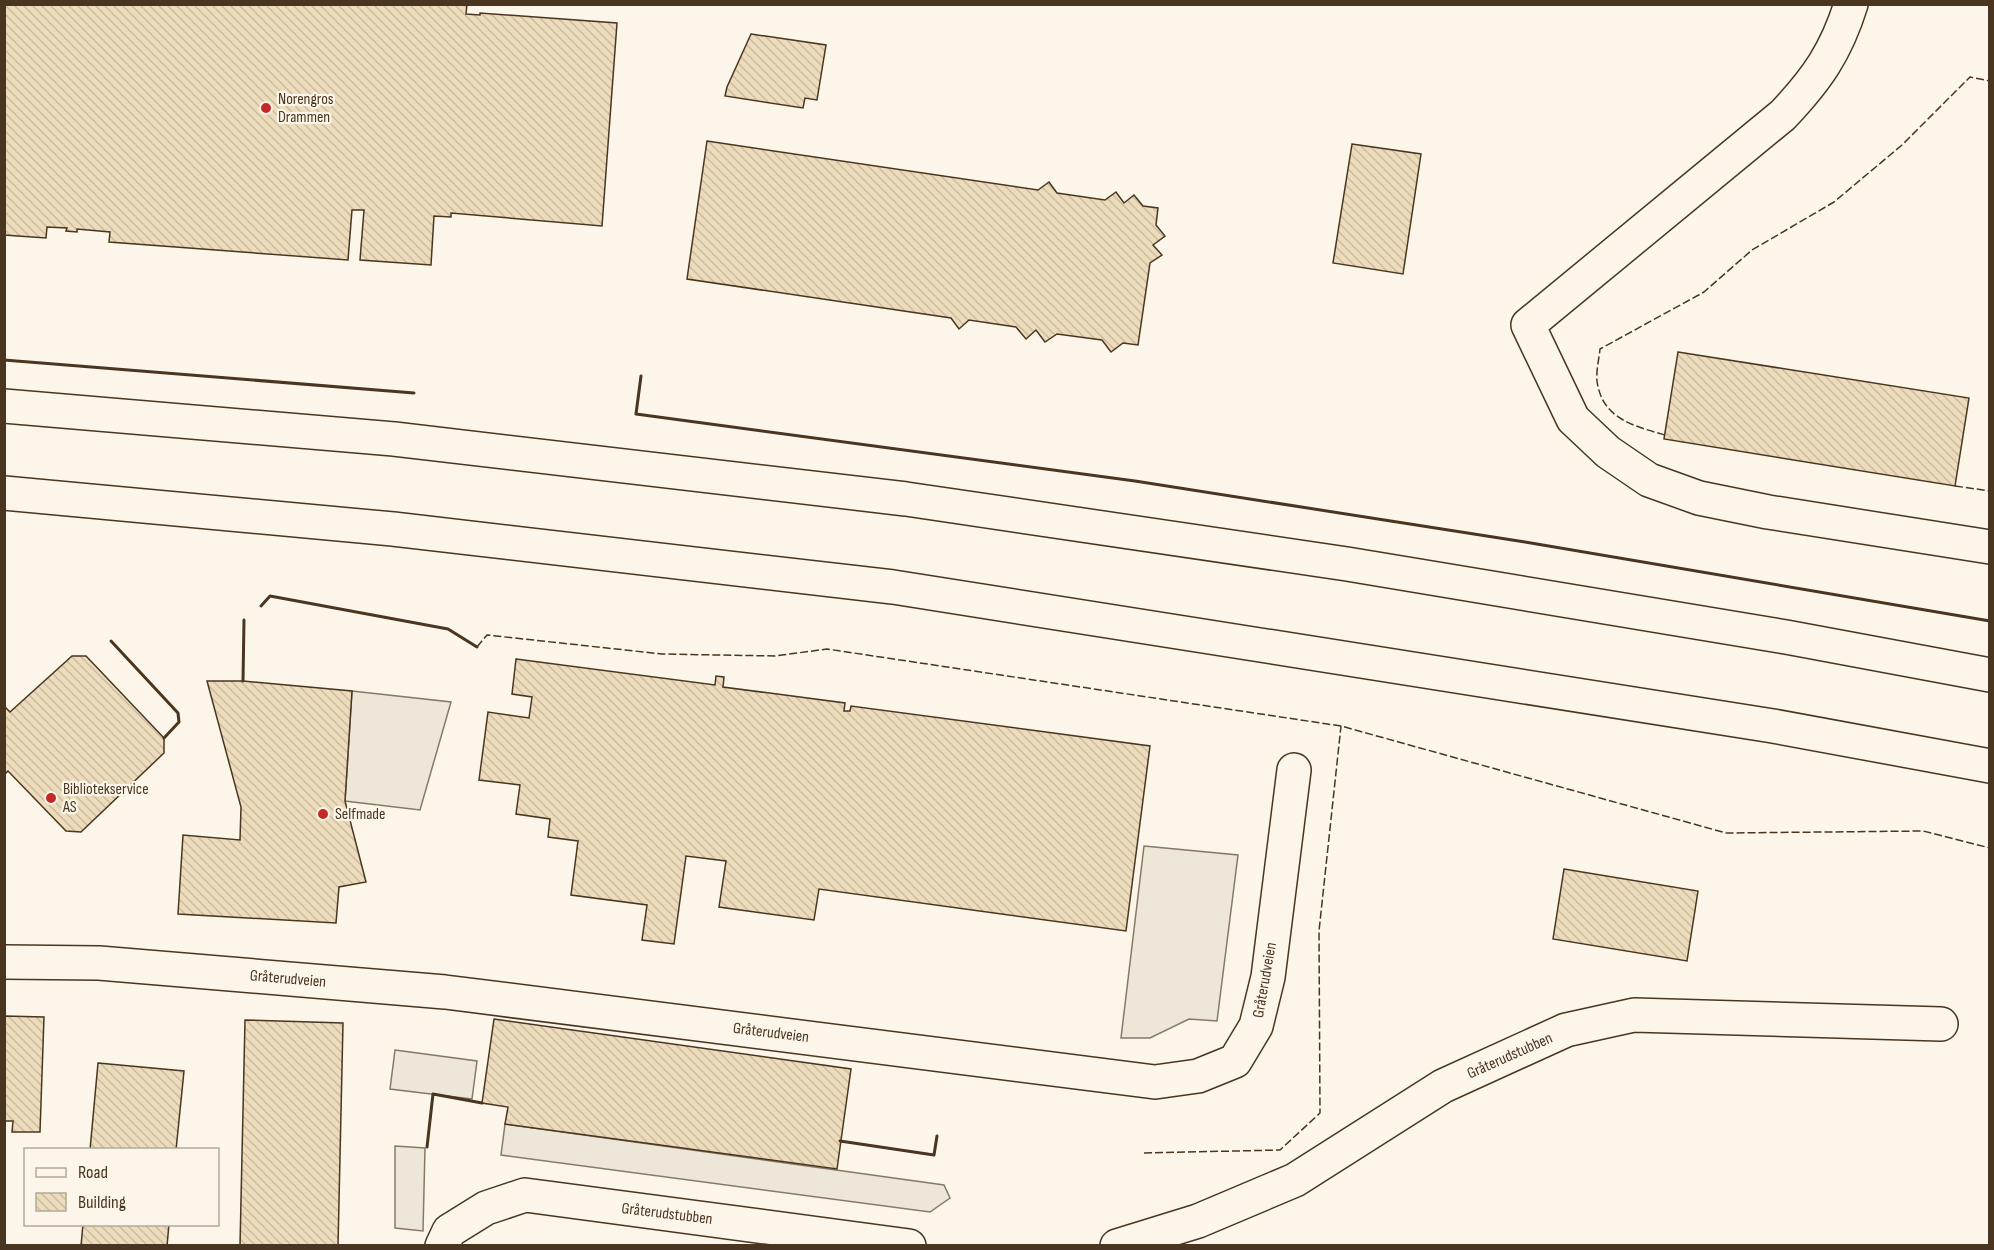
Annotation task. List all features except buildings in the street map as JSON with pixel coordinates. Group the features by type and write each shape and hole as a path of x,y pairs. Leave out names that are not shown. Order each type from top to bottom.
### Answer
{"main road":[{"path":"1851,4 1832,54 1810,87 1783,115 1528,325 1573,419 1608,452 1649,480 1699,498 1768,512 1989,547"},
{"path":"4,406 394,439 906,499 1347,564 1786,637 1989,675"},
{"path":"4,493 393,529 893,587 1773,726 1989,766"},
{"name":"Gråterudveien","path":"4,962 99,963 445,992 1155,1082 1198,1076 1235,1061 1256,1026 1268,977 1294,770"},
{"name":"Gråterudstubben","path":"1117,1245 1198,1221 1295,1180 1443,1086 1566,1030 1634,1015 1941,1024"},
{"name":"Gråterudstubben","path":"442,1245 449,1231 486,1208 525,1195 909,1245"}],"shaded area":[{"path":"352,691 451,702 420,810 345,801"},
{"path":"1144,846 1238,855 1217,1021 1189,1019 1150,1038 1121,1038"},
{"path":"395,1050 477,1061 472,1099 390,1089"},
{"path":"505,1124 944,1185 950,1198 930,1212 501,1155"},
{"path":"395,1146 425,1148 423,1231 395,1228"}],"fence":[{"path":"1665,435 1621,419 1605,404 1597,381 1600,349 1704,292 1752,250 1834,202 1902,145 1970,77 1990,81"},
{"path":"1955,486 1990,491"},
{"path":"477,647 487,635 662,654 775,656 827,649 1341,726 1726,833 1923,831 1990,848"},
{"path":"1144,1153 1280,1150 1320,1113 1319,931 1341,726"}],"wall":[{"path":"4,360 414,393"},
{"path":"641,376 636,414 1135,481 1525,542 1990,621"},
{"path":"261,606 270,596 448,629 477,647"},
{"path":"243,681 244,620"},
{"path":"111,641 178,713 179,722 164,738"},
{"path":"427,1147 433,1094 482,1103"},
{"path":"840,1141 934,1155 937,1136"}],"place":[{"name":"Norengros Drammen","path":"266,108"},
{"name":"Bibliotekservice AS","path":"51,798"},
{"name":"Selfmade","path":"323,814"}]}
